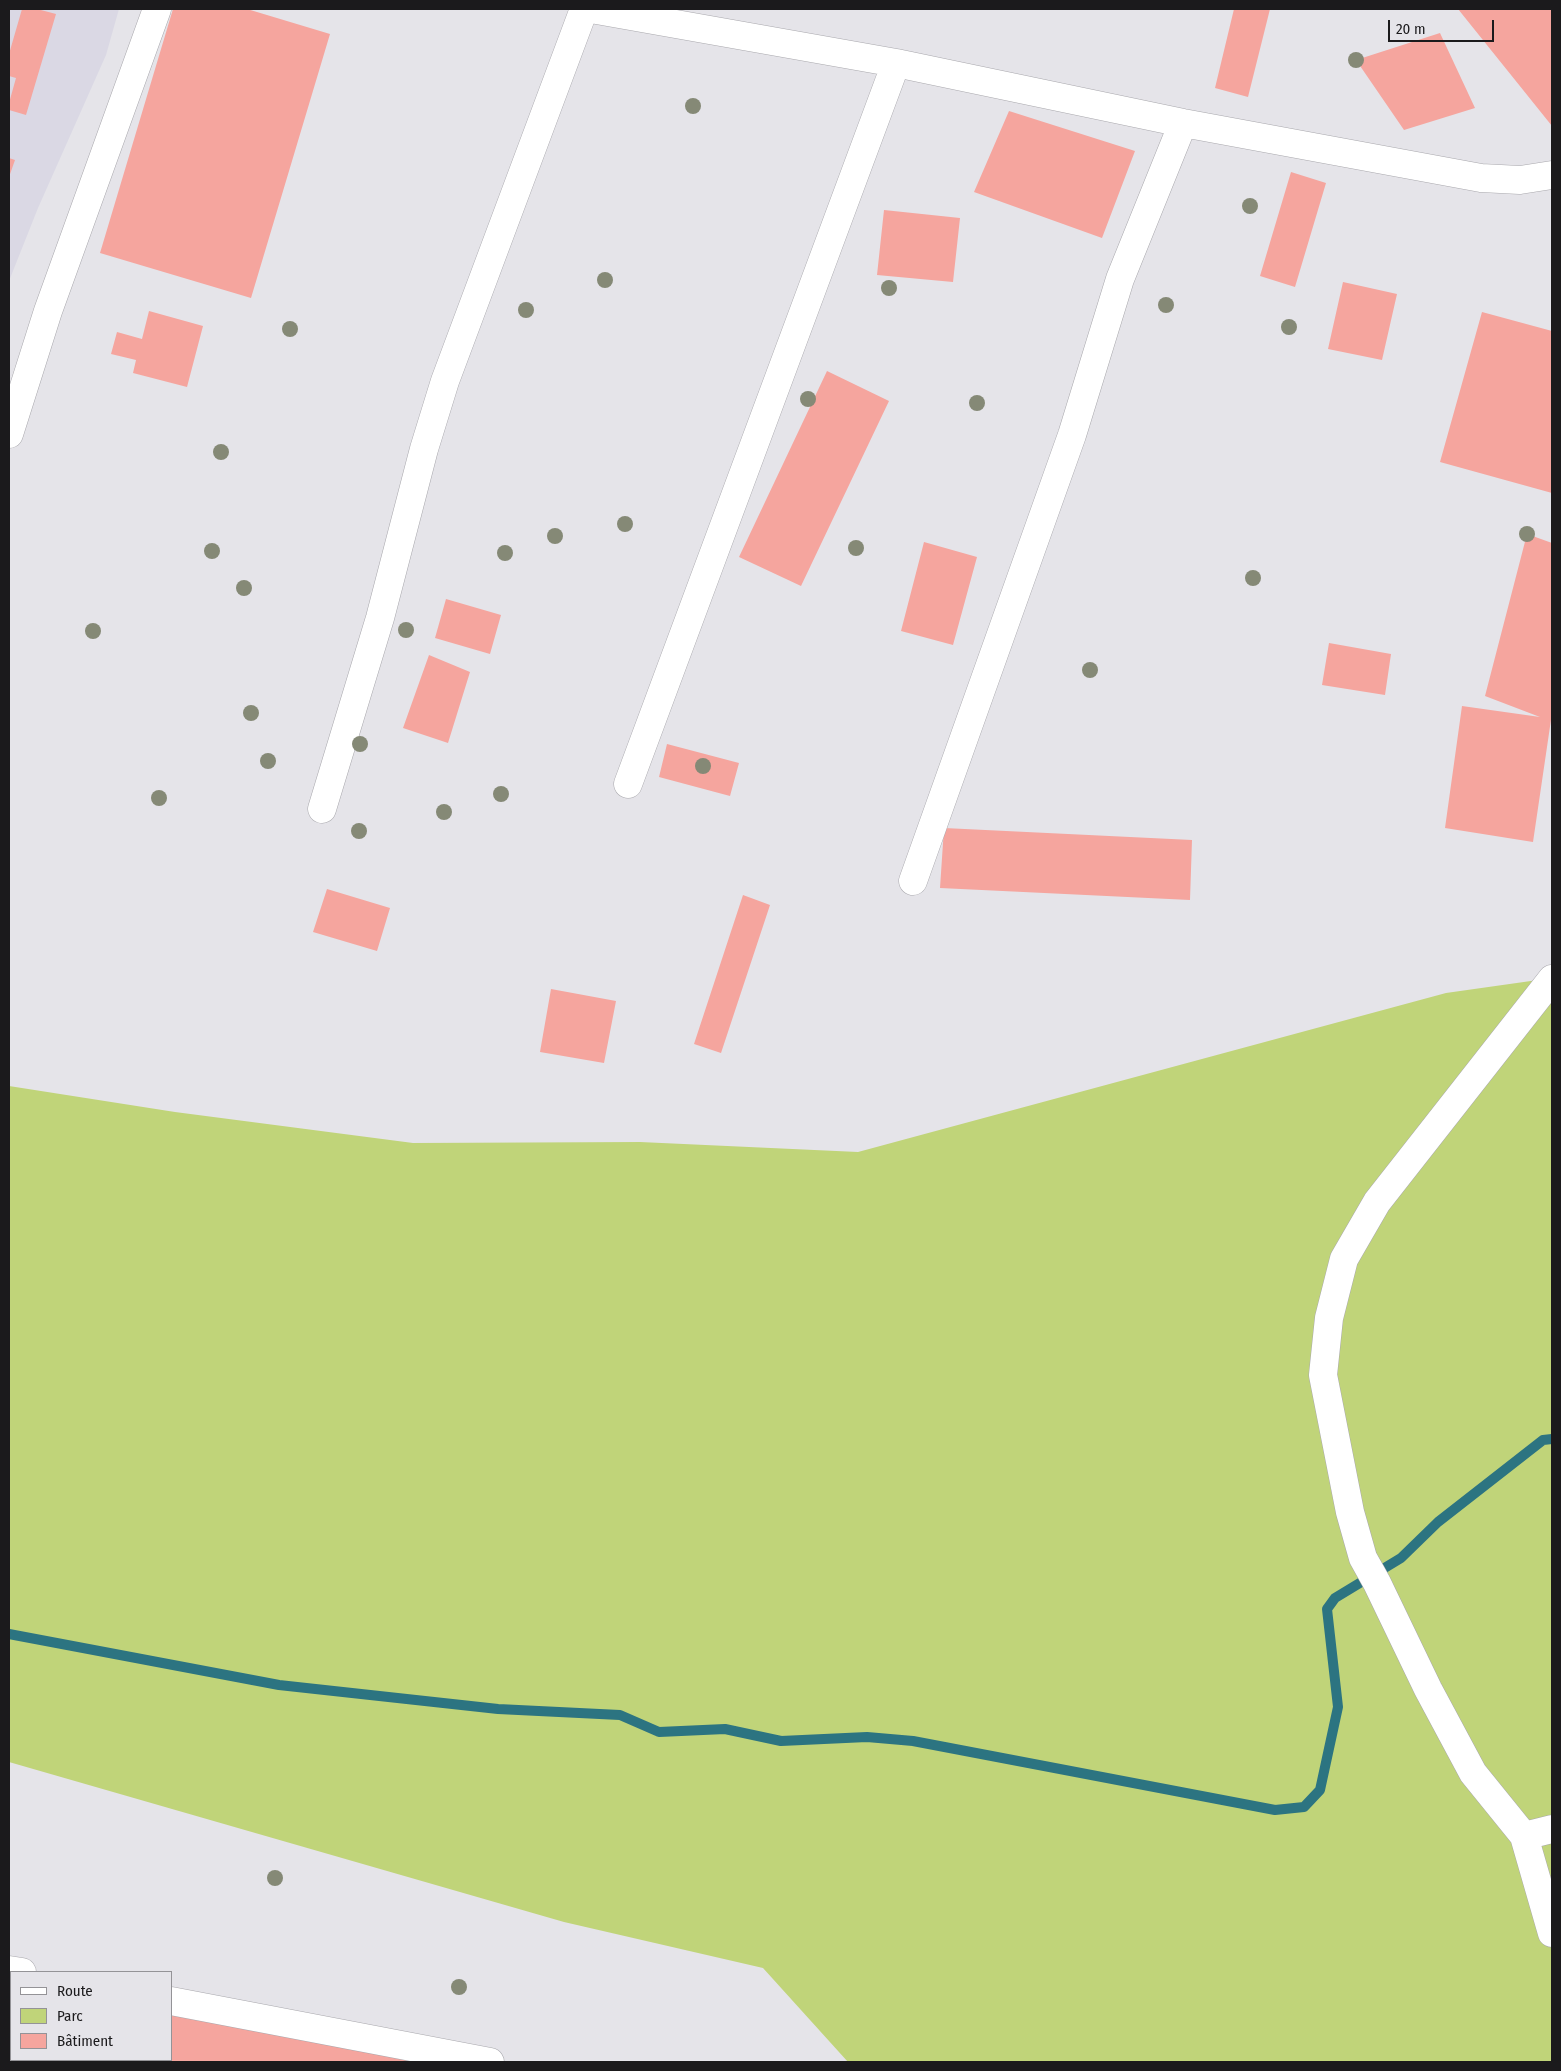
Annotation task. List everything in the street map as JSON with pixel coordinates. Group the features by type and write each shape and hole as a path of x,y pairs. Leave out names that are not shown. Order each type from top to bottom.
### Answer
{"street":[{"path":"9,434 48,311 157,9"},
{"path":"322,809 380,618 424,449 445,381 584,9"},
{"path":"591,9 896,62 1183,124 1481,178 1520,180 1552,175"},
{"path":"628,784 896,62"},
{"path":"913,881 1072,435 1120,279 1183,124"},
{"path":"1552,979 1377,1202 1344,1259 1329,1318 1323,1375 1350,1512 1363,1558 1428,1690 1473,1773 1524,1836 1552,1933"},
{"path":"1524,1836 1552,1829"},
{"path":"172,2001 490,2062"}],"shaded area":[{"path":"9,9 119,9 106,55 38,208 9,281"}],"green space":[{"path":"1552,978 1552,2062 848,2062 763,1968 564,1922 9,1762 9,1086 175,1112 413,1143 640,1142 858,1152 1446,993"}],"building":[{"path":"22,9 37,9 56,14 26,115 9,110 16,78 9,76 9,54"},
{"path":"173,9 247,9 330,34 251,298 100,253"},
{"path":"1234,9 1270,9 1248,97 1215,88"},
{"path":"1458,9 1552,9 1552,126"},
{"path":"1440,33 1475,108 1404,130 1356,60"},
{"path":"1009,111 1135,151 1102,238 974,192"},
{"path":"9,158 15,160 9,177"},
{"path":"1291,172 1326,183 1295,287 1260,276"},
{"path":"884,210 960,218 953,282 877,275"},
{"path":"1343,282 1397,294 1382,360 1328,349"},
{"path":"149,311 203,326 187,387 133,373 136,360 111,354 117,332 142,339"},
{"path":"1482,312 1552,331 1552,493 1440,462"},
{"path":"827,371 889,401 801,586 739,557"},
{"path":"1527,534 1552,543 1552,713 1533,842 1445,828 1462,706 1540,717 1485,696"},
{"path":"924,542 977,557 953,645 901,631"},
{"path":"446,599 501,615 490,654 435,638"},
{"path":"1329,643 1391,654 1385,695 1322,685"},
{"path":"429,655 470,672 448,743 403,728"},
{"path":"667,744 739,763 730,796 659,777"},
{"path":"944,828 1192,840 1190,900 940,888"},
{"path":"327,889 390,908 377,951 313,932"},
{"path":"743,895 770,905 721,1053 694,1044"},
{"path":"551,989 616,1001 604,1063 540,1052"},
{"path":"10,1991 10,2061 172,2061 172,2004 422,2062 9,2062"}],"waterway":[{"path":"9,1634 279,1685 498,1709 620,1715 659,1732 725,1729 781,1741 867,1737 913,1741 1275,1810 1304,1807 1320,1790 1338,1707 1327,1609 1335,1598 1401,1558 1438,1522 1543,1440 1552,1439"}]}
